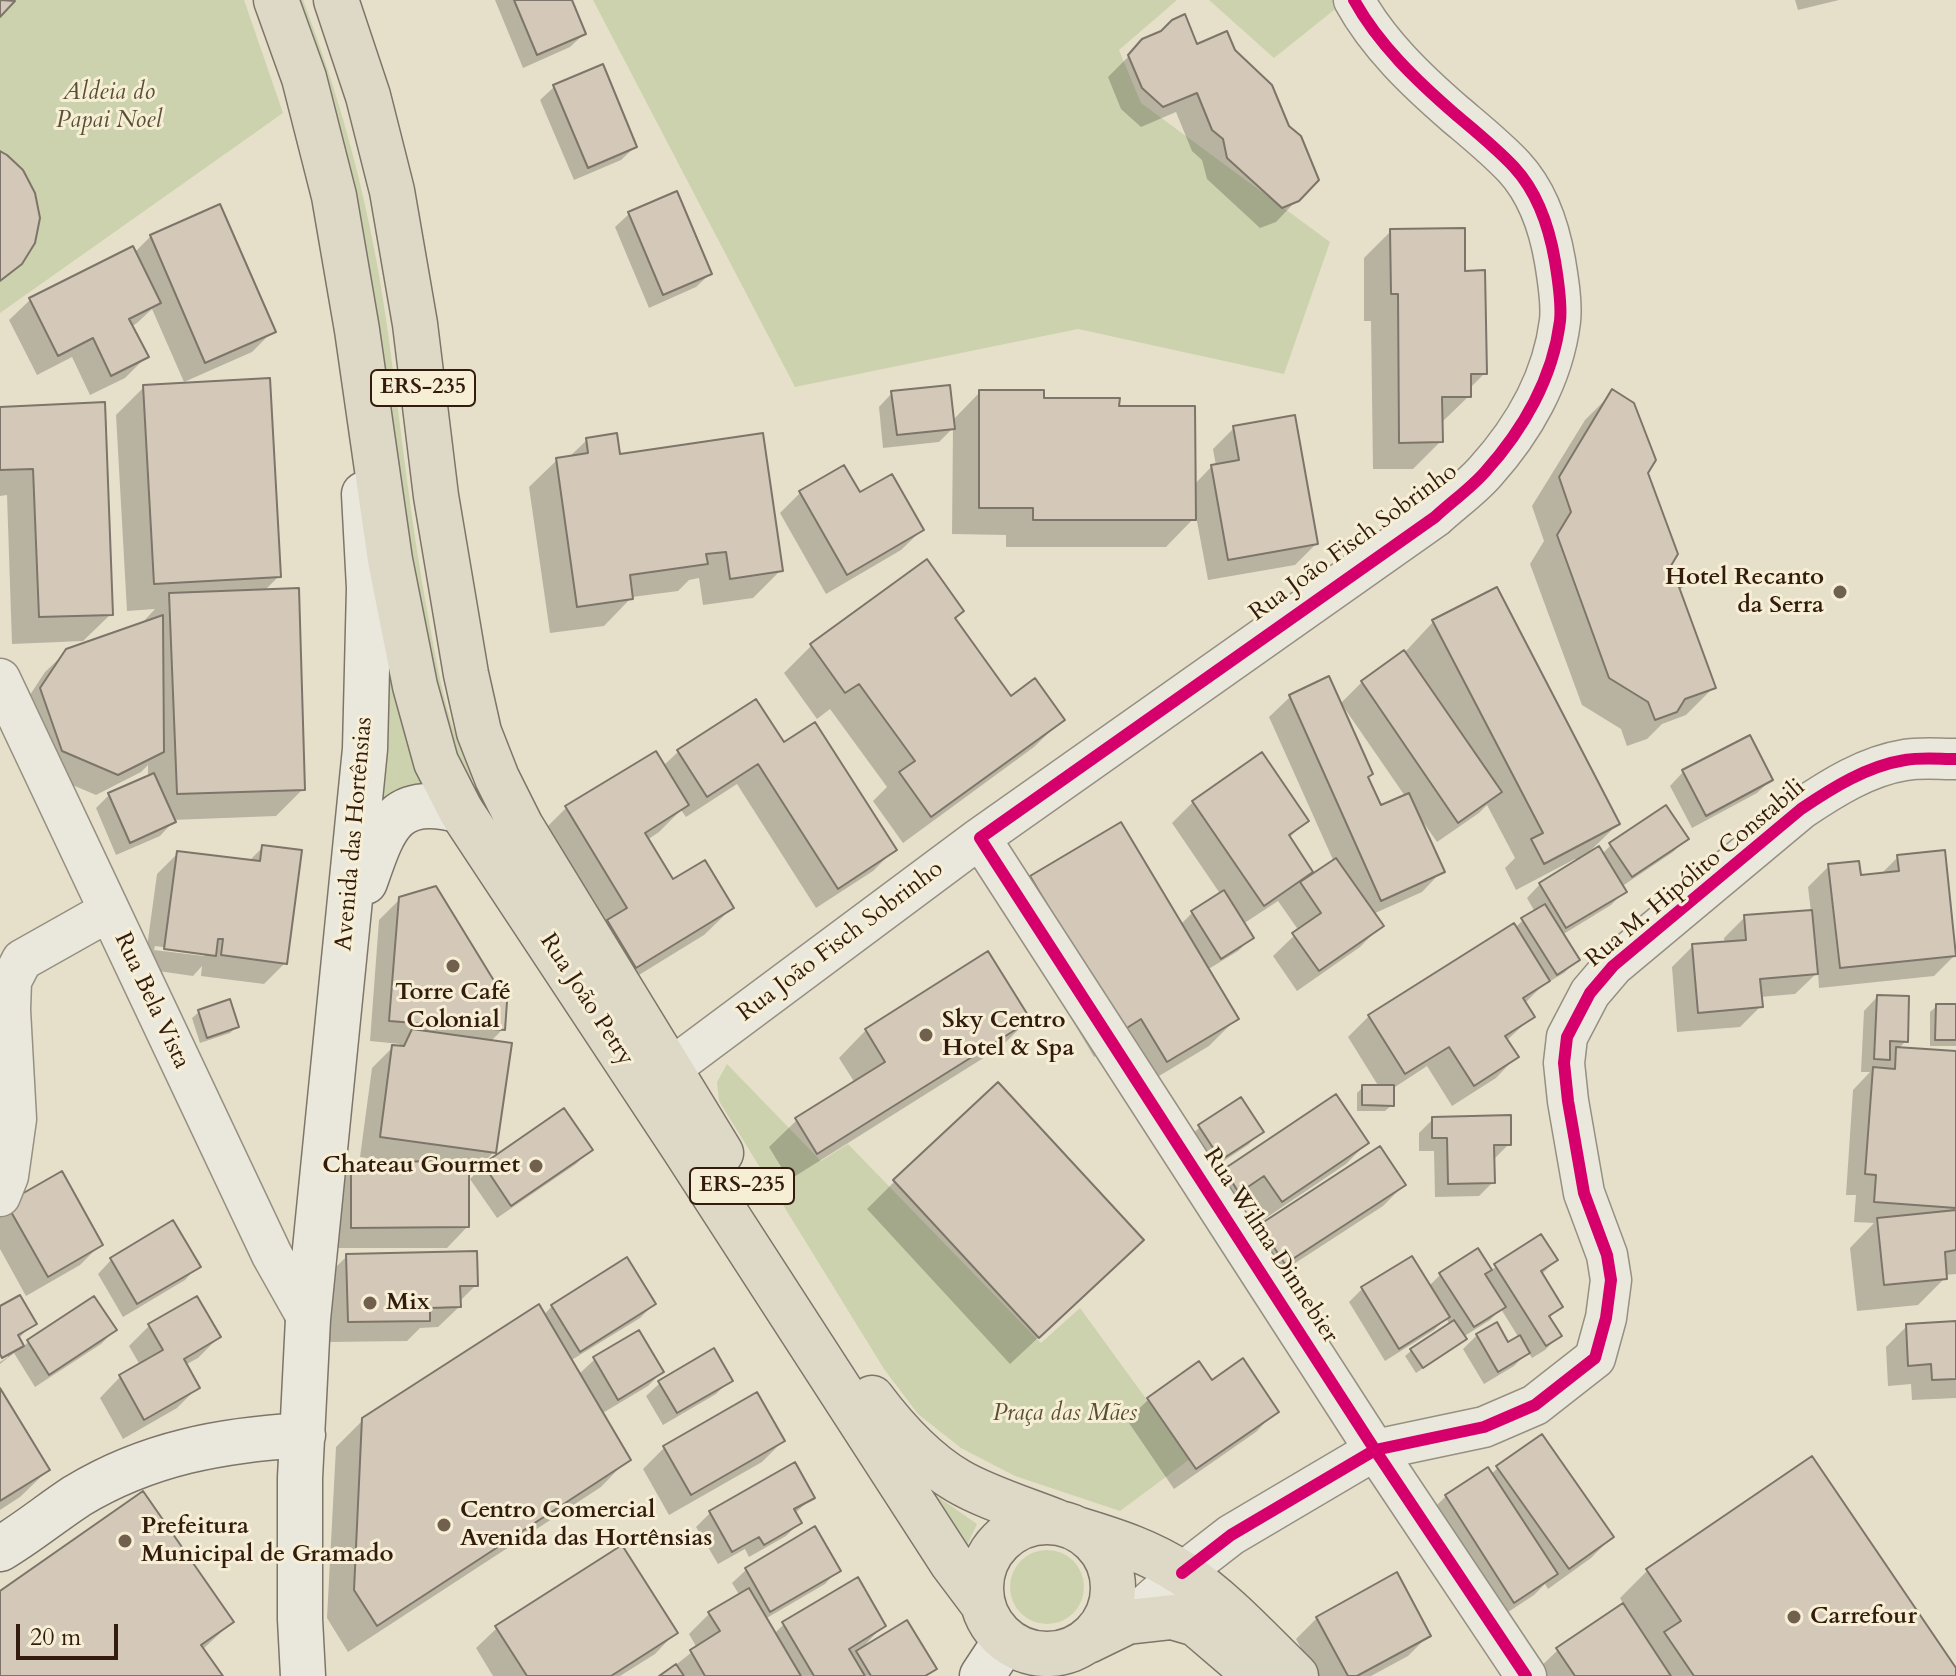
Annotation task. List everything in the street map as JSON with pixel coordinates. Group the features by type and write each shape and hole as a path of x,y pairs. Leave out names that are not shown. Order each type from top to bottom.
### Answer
{"main road":[{"name":"Avenida das Hortênsias","path":"276,0 304,78 330,181 357,330 369,588 365,749 308,1319 300,1478 303,1676"},
{"name":"Rua João Petry","path":"336,0 368,96 392,191 415,324 436,496 466,674 479,732 521,826 853,1371 885,1416 921,1454 958,1481 1067,1526 1129,1545 1182,1573 1220,1604 1296,1676"},
{"name":"Rua João Petry","path":"357,330 390,560 415,686 436,762 461,811 952,1563 982,1603"},
{"path":"347,933 380,839 391,823 403,811 421,805 461,811"},
{"path":"0,1549 79,1495 139,1465 184,1450 220,1443 303,1435"},
{"path":"1088,1641 1103,1624 1111,1604 1113,1582 1107,1560 1095,1542 1067,1526 1035,1522 1015,1530 998,1543 986,1561 981,1582 982,1603 1005,1664 1026,1651 1047,1655 1069,1652 1127,1622 1172,1617 1196,1624 1257,1676"}],"street":[{"name":"Rua João Fisch Sobrinho","path":"670,1069 980,838 1435,517 1484,474 1521,427 1548,375 1560,320 1557,272 1539,204 1516,170 1489,142 1425,87 1376,34 1354,0"},
{"name":"Rua Bela Vista","path":"0,679 272,1255 308,1319"},
{"name":"Rua M. Hipólito Constabili","path":"1127,1622 1231,1535 1375,1450 1484,1427 1535,1405 1595,1358 1606,1318 1611,1280 1607,1255 1584,1193 1564,1063 1567,1037 1590,993 1613,966 1801,809 1833,787 1904,760 1956,759"},
{"name":"Rua Wilma Dinnebier","path":"980,838 1375,1450 1526,1676"},
{"path":"0,1196 8,1176 16,1119 11,981 22,960 109,911"}],"green space":[{"name":"Aldeia do Papai Noel","path":"0,0 244,0 283,113 0,313"},
{"path":"293,0 303,0 318,40 344,123 365,206 382,291 412,513 438,671 456,735 475,777 467,782 443,725"},
{"path":"593,0 1177,0 1119,50 1141,103 1330,242 1284,374 1078,329 795,387"},
{"path":"1209,0 1344,0 1344,2 1274,58"},
{"path":"383,639 424,790 379,812"},
{"name":"Praça das Mães","path":"727,1064 821,1161 848,1144 1041,1343 1080,1308 1190,1459 1120,1511 1015,1476 961,1448 918,1414 884,1369 719,1101 717,1082"},
{"path":"910,1468 934,1494 977,1524 963,1554"},
{"path":"1047,1550 1061,1553 1073,1561 1081,1573 1084,1587 1081,1601 1073,1613 1061,1621 1047,1624 1033,1621 1021,1613 1013,1601 1010,1587 1013,1573 1021,1561 1033,1553"}],"building":[{"path":"0,0 15,1 0,17"},
{"path":"514,0 572,0 586,34 537,55"},
{"path":"1185,14 1197,44 1227,31 1235,50 1272,85 1289,126 1301,136 1319,180 1299,201 1282,208 1227,158 1223,139 1212,130 1197,93 1163,107 1142,88 1128,55 1142,39 1161,31 1172,20"},
{"path":"603,64 637,147 588,168 553,85"},
{"path":"0,151 23,170 35,193 40,218 35,243 22,264 0,281"},
{"path":"677,191 712,274 663,295 628,212"},
{"path":"220,204 276,332 205,363 150,235"},
{"path":"1465,228 1465,271 1485,270 1487,374 1471,374 1471,397 1442,397 1443,442 1399,443 1398,294 1391,294 1390,229"},
{"path":"133,246 161,303 129,319 149,357 111,376 93,338 58,356 29,298"},
{"path":"270,378 281,577 154,584 143,385"},
{"path":"950,385 955,429 897,435 891,391"},
{"path":"1612,389 1634,403 1656,460 1648,473 1678,554 1669,569 1691,582 1679,587 1716,688 1685,699 1677,712 1655,720 1648,702 1609,678 1557,535 1571,512 1559,477"},
{"path":"979,390 1044,390 1044,398 1120,398 1119,406 1195,406 1196,520 1033,520 1033,508 979,508"},
{"path":"105,402 113,615 39,617 33,469 0,470 0,407"},
{"path":"1295,415 1318,544 1228,560 1211,465 1239,460 1233,426"},
{"path":"617,433 620,454 763,433 783,571 730,579 726,552 706,554 708,564 630,575 633,599 577,607 556,458 588,453 586,438"},
{"path":"844,465 860,492 892,474 924,530 847,575 799,491"},
{"path":"927,559 964,611 955,618 1011,696 1035,678 1065,720 931,817 899,772 915,761 859,684 845,693 810,644"},
{"path":"1497,587 1620,824 1544,864 1531,839 1543,833 1432,620"},
{"path":"299,588 305,790 177,794 169,593"},
{"path":"163,615 164,752 118,775 62,751 40,688 66,649"},
{"path":"1404,650 1502,792 1458,823 1361,681"},
{"path":"1329,676 1373,774 1368,777 1381,805 1409,793 1445,872 1381,901 1289,695"},
{"path":"756,699 784,742 815,722 897,850 838,889 758,764 707,797 677,750"},
{"path":"1750,735 1773,780 1706,816 1682,770"},
{"path":"656,751 689,805 645,833 673,879 705,860 734,908 636,968 607,920 627,908 565,806"},
{"path":"1262,752 1309,821 1289,835 1313,872 1264,906 1192,801"},
{"path":"154,773 176,822 130,843 108,793"},
{"path":"1666,805 1689,839 1632,877 1609,843"},
{"path":"1121,822 1239,1019 1167,1062 1141,1019 1122,1031 1030,876"},
{"path":"262,845 302,850 287,964 221,955 223,939 218,939 216,956 164,949 177,851 260,861"},
{"path":"1599,846 1627,892 1566,928 1539,883"},
{"path":"1945,850 1956,956 1840,968 1828,864 1859,861 1861,875 1899,871 1897,855"},
{"path":"1336,858 1384,926 1319,971 1292,933 1321,913 1300,882"},
{"path":"436,886 507,1002 505,1030 389,1021 399,897"},
{"path":"1224,890 1254,938 1221,959 1191,911"},
{"path":"1545,904 1580,960 1557,975 1521,918"},
{"path":"1812,910 1818,974 1760,979 1763,1007 1698,1013 1692,944 1746,940 1744,915"},
{"path":"1514,923 1550,981 1523,998 1535,1017 1505,1036 1519,1057 1474,1086 1449,1047 1405,1074 1368,1015"},
{"path":"988,951 1031,1020 817,1154 795,1118 885,1062 865,1029"},
{"path":"1877,995 1909,996 1908,1042 1890,1041 1890,1060 1874,1059"},
{"path":"230,999 239,1027 207,1038 198,1010"},
{"path":"1936,1004 1956,1004 1956,1040 1935,1040"},
{"path":"412,1029 512,1043 496,1153 380,1137 392,1045 404,1046"},
{"path":"1896,1047 1956,1051 1956,1208 1874,1202 1876,1175 1865,1174 1873,1067 1895,1069"},
{"path":"998,1082 1144,1240 1039,1338 893,1180"},
{"path":"1362,1085 1394,1085 1394,1106 1362,1105"},
{"path":"1336,1094 1369,1143 1282,1202 1264,1176 1239,1193 1224,1169"},
{"path":"1241,1097 1264,1132 1221,1160 1198,1125"},
{"path":"564,1108 593,1150 511,1206 483,1164"},
{"path":"1511,1115 1511,1145 1494,1145 1495,1183 1448,1184 1447,1138 1432,1138 1432,1117"},
{"path":"1380,1146 1406,1185 1285,1264 1259,1225"},
{"path":"469,1161 469,1227 351,1228 351,1162"},
{"path":"62,1171 103,1245 48,1277 6,1203"},
{"path":"1956,1210 1956,1250 1945,1252 1947,1279 1884,1285 1877,1218"},
{"path":"173,1220 201,1267 137,1304 110,1258"},
{"path":"1541,1234 1558,1260 1541,1271 1563,1307 1549,1316 1562,1336 1546,1346 1494,1264"},
{"path":"1478,1248 1492,1270 1485,1274 1506,1307 1474,1327 1439,1273"},
{"path":"477,1251 478,1286 460,1286 461,1307 430,1308 430,1321 348,1322 346,1254"},
{"path":"1412,1256 1450,1317 1399,1349 1361,1287"},
{"path":"627,1257 656,1304 580,1352 551,1305"},
{"path":"20,1295 37,1324 18,1335 24,1346 2,1358 0,1306"},
{"path":"94,1296 117,1330 49,1375 27,1340"},
{"path":"197,1296 221,1337 184,1359 200,1388 144,1420 119,1375 163,1350 148,1324"},
{"name":"Centro Comercial Avenida das Hortênsias","path":"539,1304 631,1460 377,1626 354,1590 362,1418"},
{"path":"1454,1320 1467,1339 1423,1368 1410,1349"},
{"path":"1956,1321 1956,1379 1932,1380 1931,1364 1908,1366 1906,1324"},
{"path":"1497,1322 1508,1342 1520,1335 1530,1353 1498,1372 1476,1334"},
{"path":"639,1330 664,1372 618,1400 593,1357"},
{"path":"714,1348 733,1381 677,1413 658,1381"},
{"path":"1243,1358 1279,1412 1196,1469 1147,1398 1199,1361 1212,1380"},
{"path":"0,1388 50,1470 0,1501"},
{"path":"757,1392 785,1441 691,1495 663,1446"},
{"path":"1542,1434 1614,1537 1569,1569 1496,1466"},
{"path":"1812,1456 1956,1668 1956,1676 1694,1676 1664,1632 1681,1621 1646,1569"},
{"path":"795,1462 815,1498 794,1509 802,1523 764,1545 759,1537 732,1552 709,1511"},
{"path":"1488,1467 1558,1574 1514,1603 1445,1495"},
{"name":"Prefeitura Municipal de Gramado","path":"143,1491 234,1622 201,1645 223,1676 0,1676 0,1591"},
{"path":"815,1526 841,1571 770,1612 745,1568"},
{"path":"622,1545 678,1633 611,1676 527,1676 495,1626"},
{"path":"1397,1572 1431,1636 1357,1676 1348,1676 1316,1617"},
{"path":"858,1577 886,1626 849,1649 865,1676 814,1676 782,1622"},
{"path":"749,1588 801,1676 705,1676 690,1650 720,1631 708,1612"},
{"path":"1623,1603 1671,1676 1575,1676 1556,1648"},
{"path":"907,1620 937,1669 925,1676 871,1676 856,1651"},
{"path":"676,1664 684,1676 659,1676"}],"cycle path":[{"path":"1354,0 1399,61 1507,160 1536,199 1552,248 1560,307 1556,342 1543,383 1524,421 1499,456 1435,517 980,838 1375,1450 1526,1676"},
{"path":"1182,1573 1231,1535 1375,1450 1484,1427 1535,1405 1595,1358 1606,1318 1611,1280 1607,1255 1584,1193 1564,1063 1567,1037 1590,993 1613,966 1813,801 1877,767 1905,760 1956,759"}],"place":[{"name":"Hotel Recanto da Serra","path":"1840,592"},
{"name":"Torre Café Colonial","path":"453,966"},
{"name":"Sky Centro Hotel & Spa","path":"926,1035"},
{"name":"Chateau Gourmet","path":"536,1166"},
{"name":"Mix","path":"370,1303"},
{"name":"Centro Comercial Avenida das Hortênsias","path":"444,1525"},
{"name":"Prefeitura Municipal de Gramado","path":"125,1541"},
{"name":"Carrefour","path":"1794,1617"}]}
